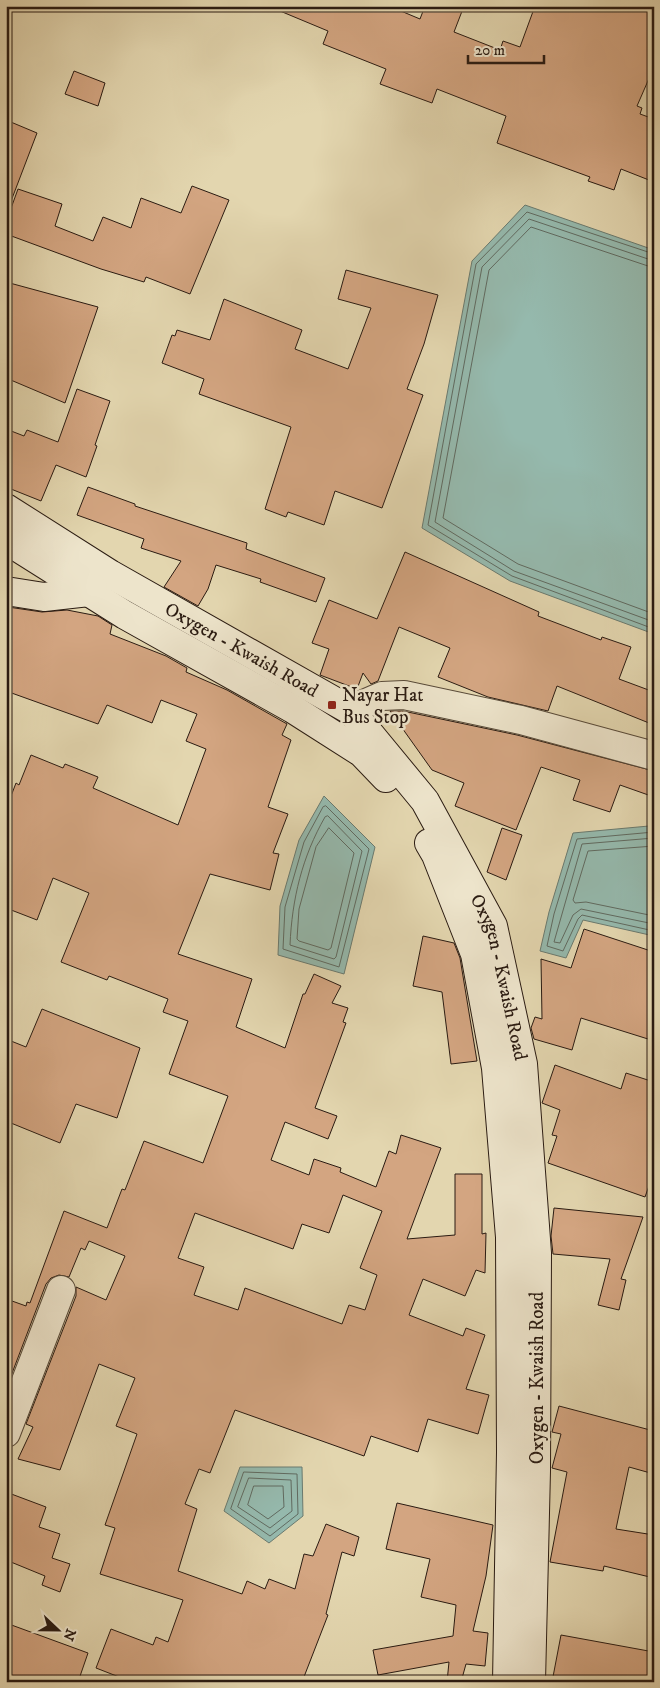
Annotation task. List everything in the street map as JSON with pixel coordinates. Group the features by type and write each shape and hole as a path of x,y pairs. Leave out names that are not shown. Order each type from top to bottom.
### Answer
{"main road":[{"name":"Oxygen - Kwaish Road","path":"6,508 110,574 350,710 425,801 493,926 523,1064 537,1253 536,1471 531,1682"},
{"name":"Oxygen - Kwaish Road","path":"6,540 89,592 293,709 362,753 399,792 432,848 475,954 496,1068 510,1237 511,1452 507,1682"},
{"path":"6,591 44,597 89,592 110,574"},
{"path":"350,710 382,696 404,695 521,720 654,756"},
{"path":"6,1433 61,1290"}],"water":[{"path":"525,205 654,250 654,634 510,581 422,528 472,261"},
{"path":"324,796 375,847 344,974 278,955 280,906 299,840"},
{"path":"649,826 654,828 654,936 583,920 566,958 540,951 549,912 573,833"},
{"path":"240,1467 302,1467 303,1516 269,1543 224,1511"}],"building":[{"path":"268,6 389,6 420,19 425,6 464,6 454,32 500,50 503,41 520,47 535,6 639,6 654,13 654,67 637,106 642,108 640,114 654,119 654,182 621,169 614,190 588,181 590,177 497,143 506,116 437,89 432,103 380,84 386,69 323,44 328,31"},
{"path":"74,71 105,83 98,106 65,94"},
{"path":"6,120 37,133 8,209 6,208"},
{"path":"192,186 229,200 190,294 146,277 144,282 101,269 6,234 6,222 18,189 62,204 55,226 93,241 103,217 131,228 141,198 181,213"},
{"path":"346,270 438,295 424,344 407,389 423,395 382,508 335,491 324,525 288,512 286,517 265,509 291,427 199,394 204,379 162,363 172,335 175,336 177,330 210,340 224,299 302,330 295,349 348,369 371,308 338,299"},
{"path":"6,282 98,307 65,403 6,378"},
{"path":"77,389 110,401 86,477 56,465 41,501 6,487 6,429 24,436 27,430 58,442"},
{"path":"88,487 135,504 135,506 247,543 246,549 325,578 316,602 260,582 261,579 216,565 208,589 198,606 164,587 181,561 141,548 144,539 77,515"},
{"path":"405,552 539,612 538,616 601,640 602,637 631,647 619,679 654,692 654,725 557,686 548,711 488,697 438,677 450,648 399,627 378,681 371,684 363,673 357,689 320,675 329,649 312,643 329,600 377,619"},
{"path":"8,607 42,612 67,610 98,616 112,625 110,634 166,656 187,668 186,672 227,690 287,724 282,735 291,740 268,807 288,814 273,853 279,854 270,890 210,874 178,954 252,979 236,1027 285,1048 303,994 305,994 314,974 341,986 332,1003 348,1008 343,1022 346,1023 315,1108 337,1116 328,1139 285,1122 271,1160 309,1175 314,1159 341,1168 340,1172 376,1187 389,1151 396,1154 401,1135 441,1148 407,1239 455,1235 455,1174 482,1174 482,1234 486,1233 485,1273 476,1270 465,1296 423,1279 409,1315 463,1336 466,1328 485,1335 466,1389 489,1395 478,1434 428,1419 418,1452 371,1436 364,1456 235,1410 210,1473 199,1469 185,1504 197,1509 178,1571 242,1594 247,1581 265,1589 269,1579 295,1589 304,1554 313,1556 326,1524 359,1537 354,1556 342,1552 326,1614 328,1615 302,1682 132,1682 96,1668 111,1629 153,1645 156,1637 168,1642 183,1600 100,1574 115,1528 105,1525 137,1434 116,1426 135,1378 99,1364 60,1470 18,1459 33,1427 26,1424 76,1296 76,1287 106,1300 125,1256 89,1241 85,1250 81,1248 69,1277 59,1275 51,1278 46,1284 6,1389 6,1316 12,1301 26,1306 27,1302 30,1303 64,1211 107,1228 122,1189 125,1190 144,1141 203,1163 228,1096 169,1074 188,1021 163,1012 168,999 109,976 107,980 61,962 89,893 53,878 37,920 6,908 6,809 16,783 19,785 31,755 63,768 65,764 98,777 93,788 178,825 206,749 186,741 197,714 161,700 152,723 107,705 98,724 6,691 6,618","holes":["343,1195 382,1211 360,1268 377,1275 365,1310 349,1305 342,1324 245,1288 238,1310 194,1295 204,1267 178,1258 195,1213 293,1249 302,1224 329,1233"]},
{"path":"390,711 403,711 517,735 654,771 654,797 620,785 610,812 573,800 580,780 541,767 516,830 455,806 464,783 432,770"},
{"path":"502,828 522,835 506,880 487,872"},
{"path":"584,929 654,952 654,1022 648,1039 581,1018 572,1050 534,1039 531,1028 535,1017 542,1019 541,959 571,968"},
{"path":"423,936 454,943 460,958 477,1061 451,1064 442,992 413,986"},
{"path":"42,1009 140,1048 117,1118 76,1104 60,1143 6,1121 6,1039 26,1047"},
{"path":"555,1065 621,1089 626,1073 654,1082 654,1172 645,1197 548,1163 557,1136 552,1135 560,1110 542,1103"},
{"path":"554,1208 643,1217 621,1279 626,1280 619,1310 598,1305 610,1259 553,1254 551,1236"},
{"path":"559,1406 654,1431 654,1474 629,1467 616,1529 654,1535 654,1578 604,1566 603,1571 550,1562 567,1472 552,1468 561,1434 552,1432"},
{"path":"6,1492 46,1507 39,1527 60,1534 52,1558 70,1564 60,1592 42,1585 45,1576 6,1560"},
{"path":"397,1503 493,1525 486,1576 473,1631 488,1633 485,1666 466,1664 461,1682 447,1682 449,1662 378,1675 373,1650 453,1636 456,1605 421,1597 430,1559 386,1549"},
{"path":"6,1623 88,1653 78,1682 6,1682"},
{"path":"561,1635 654,1652 650,1682 552,1682"}],"place":[{"name":"Nayar Hat Bus Stop","path":"332,705"}]}
